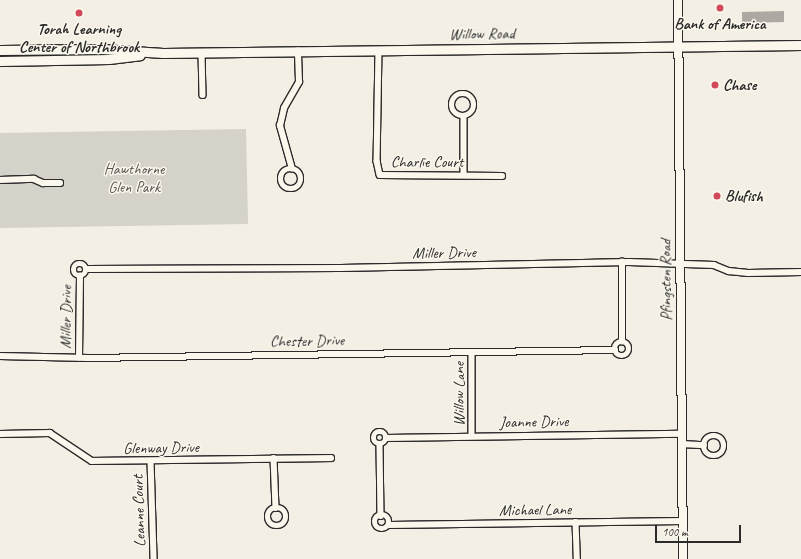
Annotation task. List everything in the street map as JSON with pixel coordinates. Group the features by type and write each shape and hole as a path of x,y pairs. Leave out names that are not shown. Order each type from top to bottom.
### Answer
{"main road":[{"name":"Pfingsten Road","path":"678,0 683,559"},
{"name":"Willow Road","path":"0,61 109,59 163,53 202,52 801,45"},
{"name":"Willow Road","path":"0,50 102,49 163,53"}],"street":[{"name":"Charlie Court","path":"379,50 377,161 380,175 502,176"},
{"path":"292,169 280,126 284,108 299,82 298,51"},
{"path":"202,52 203,95"},
{"path":"464,116 464,175"},
{"path":"0,180 34,180 43,183 60,183"},
{"name":"Miller Drive","path":"86,269 341,268 622,262 714,265 729,271 748,273 801,272"},
{"path":"622,262 622,342"},
{"path":"81,263 86,269 85,273 80,276 74,272 75,266 81,263"},
{"name":"Miller Drive","path":"79,358 80,276"},
{"path":"622,342 628,347 626,354 618,355 615,350 617,344 622,342"},
{"name":"Chester Drive","path":"0,356 79,358 615,350"},
{"name":"Willow Lane","path":"472,352 472,436"},
{"name":"Joanne Drive","path":"380,444 373,440 375,433 381,432 386,438 682,434"},
{"name":"Glenway Drive","path":"0,434 50,433 92,461 330,458"},
{"path":"381,516 380,444 386,438"},
{"path":"682,444 704,445"},
{"path":"274,458 276,508"},
{"name":"Leanne Court","path":"151,461 154,559"},
{"path":"381,516 388,518 389,524 384,529 376,526 376,520 381,516"},
{"name":"Michael Lane","path":"389,524 682,521"},
{"path":"576,522 577,559"}],"green space":[{"name":"Hawthorne Glen Park","path":"246,129 248,224 0,228 0,133"}],"shaded area":[{"path":"784,11 784,22 742,23 742,12"}],"place":[{"name":"Bank of America","path":"720,8"},
{"name":"Torah Learning Center of Northbrook","path":"79,13"},
{"name":"Chase","path":"715,85"},
{"name":"Blufish","path":"717,196"}]}
